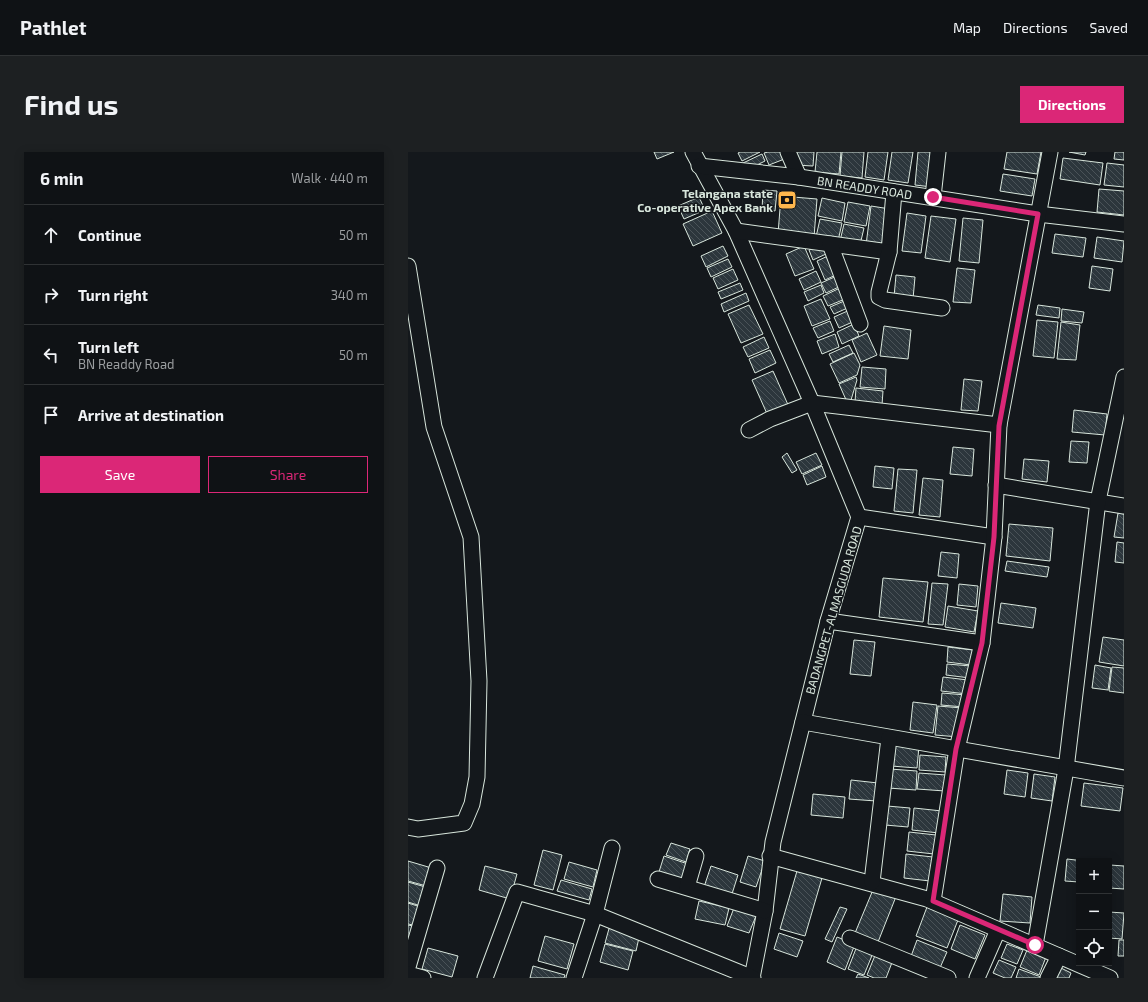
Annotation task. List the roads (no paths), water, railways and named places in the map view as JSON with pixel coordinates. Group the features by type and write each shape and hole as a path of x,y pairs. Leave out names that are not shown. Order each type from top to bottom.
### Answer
{"street":[{"name":"BADANGPET-ALMASGUDA ROAD","path":"693,152 699,166 736,231 812,403 859,517 828,620 770,856 765,911 753,978"},
{"path":"788,152 799,176"},
{"path":"933,197 938,152"},
{"path":"933,901 956,749 982,643 994,537 999,426 1050,152"},
{"name":"BN READDY ROAD","path":"699,166 799,176 1038,214 1124,224"},
{"path":"894,192 888,252 879,297 885,300 942,308"},
{"path":"736,231 888,252"},
{"path":"830,244 860,324"},
{"path":"408,266 434,427 471,537 479,681 477,776 472,804 464,823 418,829 408,827"},
{"path":"1035,945 1066,769 1098,501 1124,377"},
{"path":"749,430 770,419 812,403 999,426"},
{"path":"996,485 1124,506"},
{"path":"859,517 994,537"},
{"path":"828,620 982,643"},
{"path":"802,722 1124,778"},
{"path":"872,882 889,738"},
{"path":"574,978 595,914 612,848"},
{"path":"687,887 696,856"},
{"path":"770,856 872,882 933,901 1110,978"},
{"path":"408,967 437,868"},
{"path":"658,879 765,911"},
{"path":"485,978 517,892 595,914 753,978"},
{"path":"977,978 998,930"},
{"path":"850,938 948,978"},
{"path":"1048,978 1058,956"},
{"path":"408,974 423,978"}],"place":[{"name":"Telangana state Co-operative Apex Bank","path":"787,200"}]}
